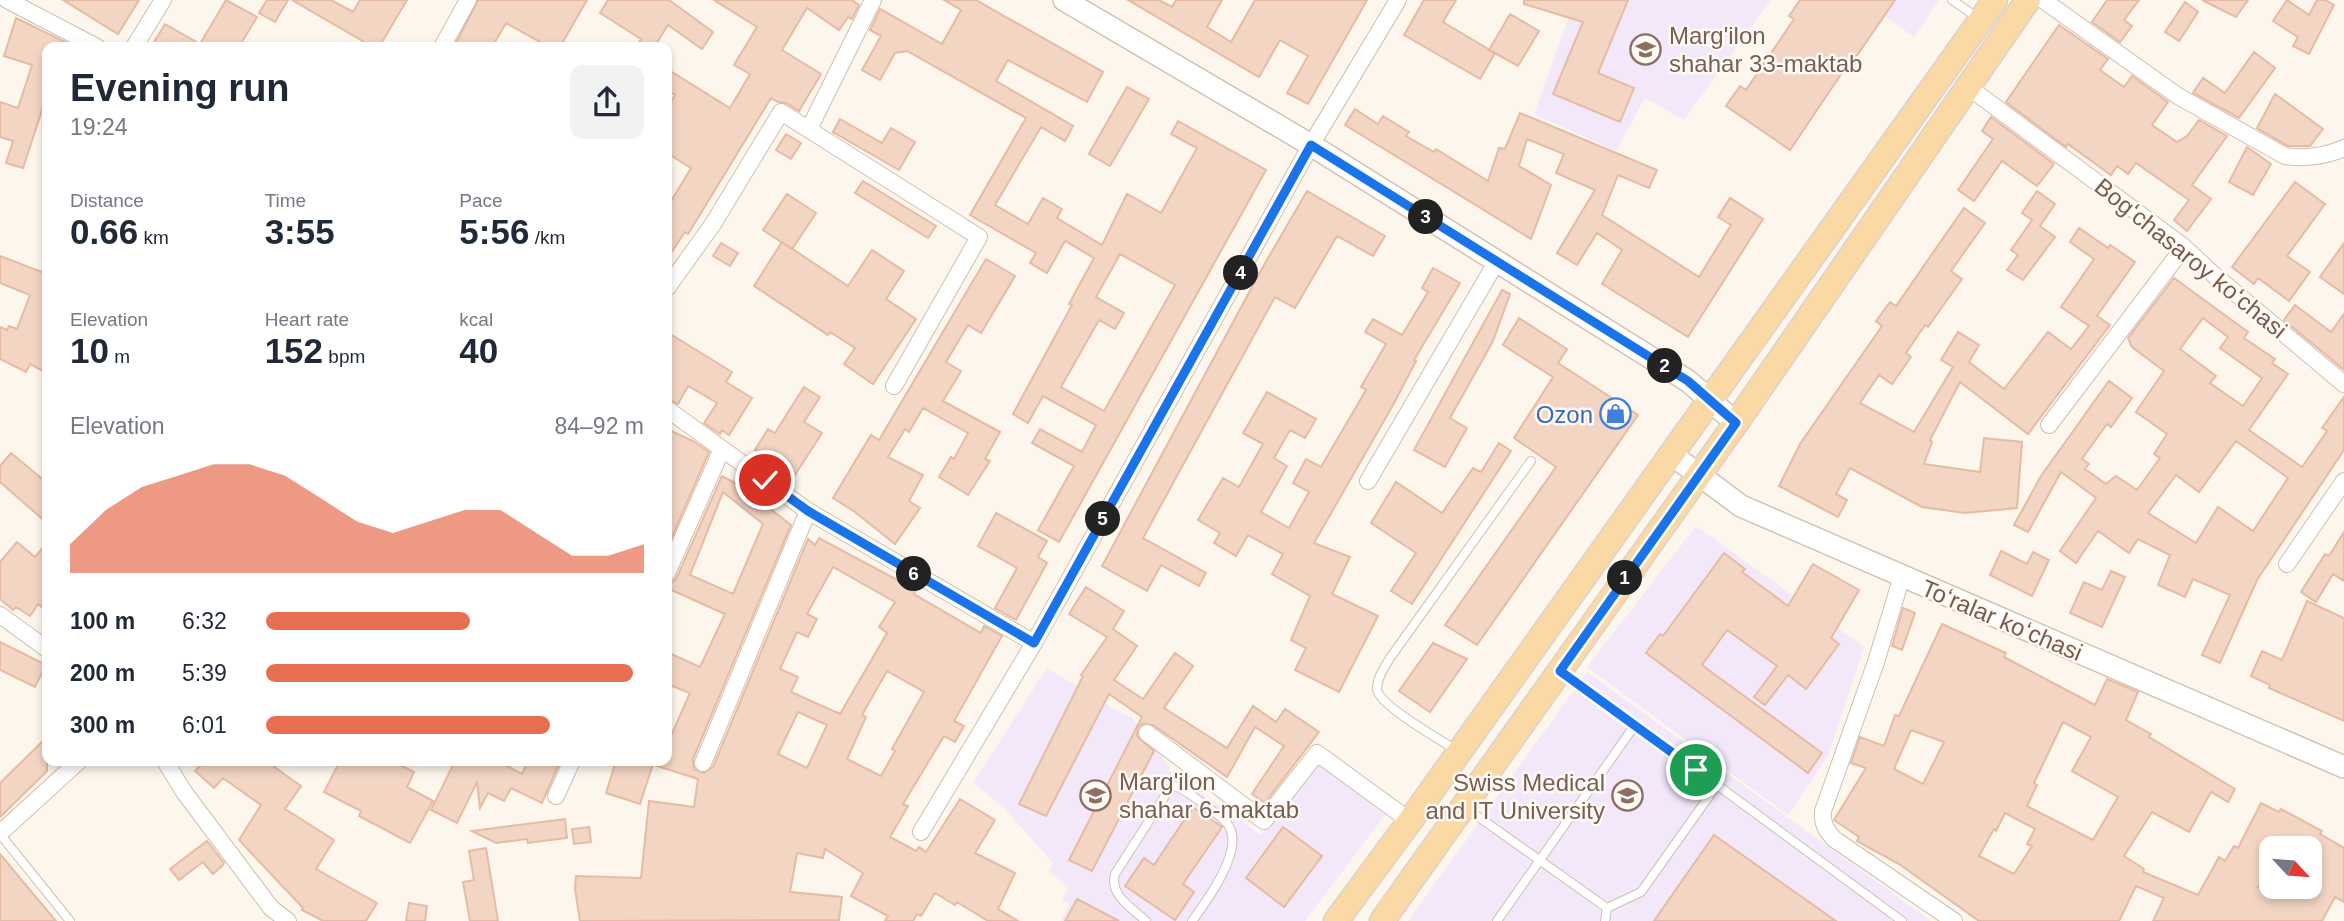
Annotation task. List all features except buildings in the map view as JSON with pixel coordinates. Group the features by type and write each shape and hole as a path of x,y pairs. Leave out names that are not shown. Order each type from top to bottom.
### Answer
{"main road":[{"path":"1382,921 1736,423 2028,0"},
{"path":"1336,921 1988,10"}],"street":[{"path":"7,0 87,42"},
{"path":"137,42 163,0"},
{"path":"445,42 468,0"},
{"path":"809,129 873,0"},
{"path":"1064,0 1311,145 1688,381 1736,423"},
{"path":"921,832 1034,643 1311,145 1398,0"},
{"path":"2043,0 2178,96 2285,156 2293,158 2331,154 2344,148"},
{"name":"Bogʻchasaroy koʻchasi","path":"1967,86 2184,247 2344,384"},
{"path":"672,281 713,224 781,112 979,237 894,386"},
{"path":"2049,425 2184,247"},
{"path":"1368,481 1497,261"},
{"path":"672,413 808,511 1034,643"},
{"path":"672,562 722,449"},
{"name":"Toʻralar koʻchasi","path":"1671,454 1741,506 2344,767"},
{"path":"2287,564 2344,481"},
{"path":"703,763 808,511"},
{"path":"1902,576 1877,662 1823,811 1824,826 1835,839 1954,921"},
{"path":"0,615 42,645"},
{"path":"1146,733 1264,821 1317,753 1410,821"},
{"path":"0,834 74,766"},
{"path":"168,766 184,792 271,908 288,921"},
{"path":"556,796 570,766"}],"lane":[{"path":"1952,0 1988,10"},
{"path":"1459,752 1384,702 1377,687 1379,676 1531,461"},
{"path":"1560,671 1902,921"},
{"path":"1497,921 1635,726"},
{"path":"1607,908 1642,892 1717,785"},
{"path":"1146,921 1116,893 1113,880 1170,788 1174,786 1190,794 1225,820 1232,831 1230,856 1226,867 1192,921"},
{"path":"1464,807 1607,908"},
{"path":"0,834 69,921"},
{"path":"1605,921 1607,908"}],"shaded area":[{"name":"Marg'ilon shahar 33-maktab","path":"1575,0 1771,0 1684,120 1645,98 1616,151 1534,114"},
{"name":"Marg'ilon shahar 33-maktab","path":"1862,0 1939,0 1914,37"},
{"path":"1696,526 1864,647 1828,756 1788,815 1587,667"},
{"name":"Marg'ilon shahar 6-maktab","path":"1047,668 1128,717 1131,716 1170,768 1168,770 1261,835 1316,762 1385,815 1305,921 1061,921 1069,904 1062,900 1069,888 1049,871 1053,863 1003,807 973,783"},
{"name":"Swiss Medical and IT University","path":"1587,672 1931,921 1408,921"}],"place":[{"name":"Marg'ilon shahar 33-maktab","path":"1646,49"},
{"name":"Ozon","path":"1616,414"},
{"name":"Marg'ilon shahar 6-maktab","path":"1096,795"},
{"name":"Swiss Medical and IT University","path":"1628,796"}],"route":[{"path":"765,480 808,511 1034,643 1311,145 1688,381 1736,423 1560,671 1696,770"}]}
